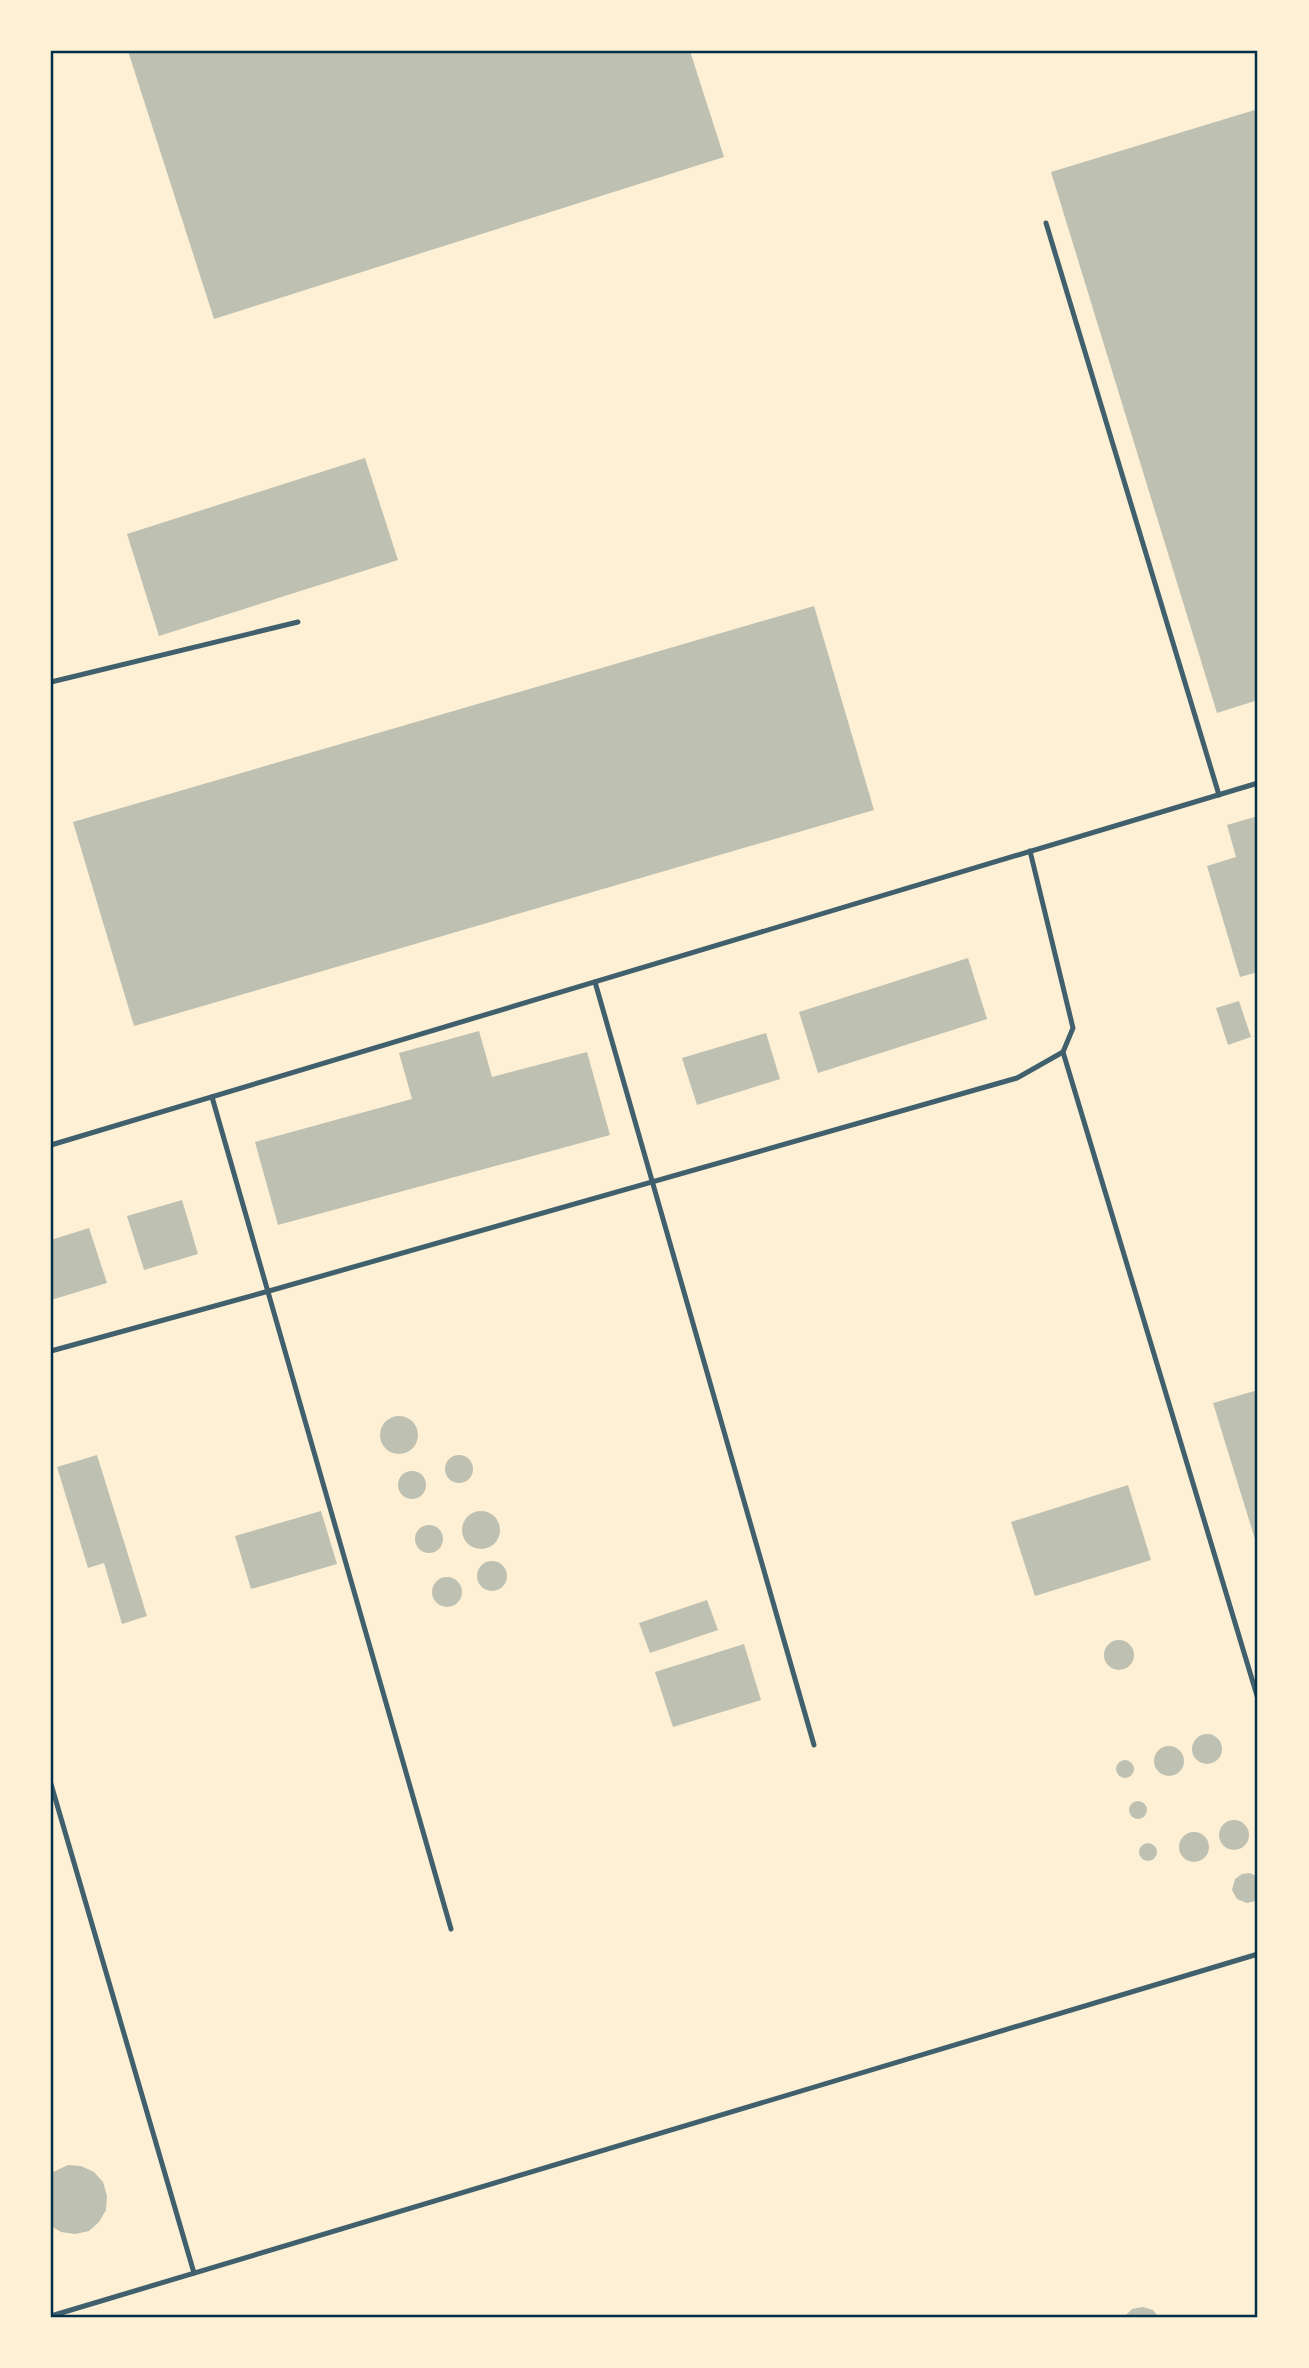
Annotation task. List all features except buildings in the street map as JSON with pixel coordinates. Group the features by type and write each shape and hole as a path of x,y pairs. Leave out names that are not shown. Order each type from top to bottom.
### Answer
{"lane":[{"path":"1046,223 1219,795"},
{"path":"51,682 298,622"},
{"path":"51,1145 1258,783"},
{"path":"51,1351 1017,1078 1063,1052 1073,1028 1030,851"},
{"path":"595,982 814,1745"},
{"path":"1063,1052 1258,1699"},
{"path":"212,1097 451,1929"},
{"path":"51,1784 194,2273"},
{"path":"51,2316 1258,1954"}]}
